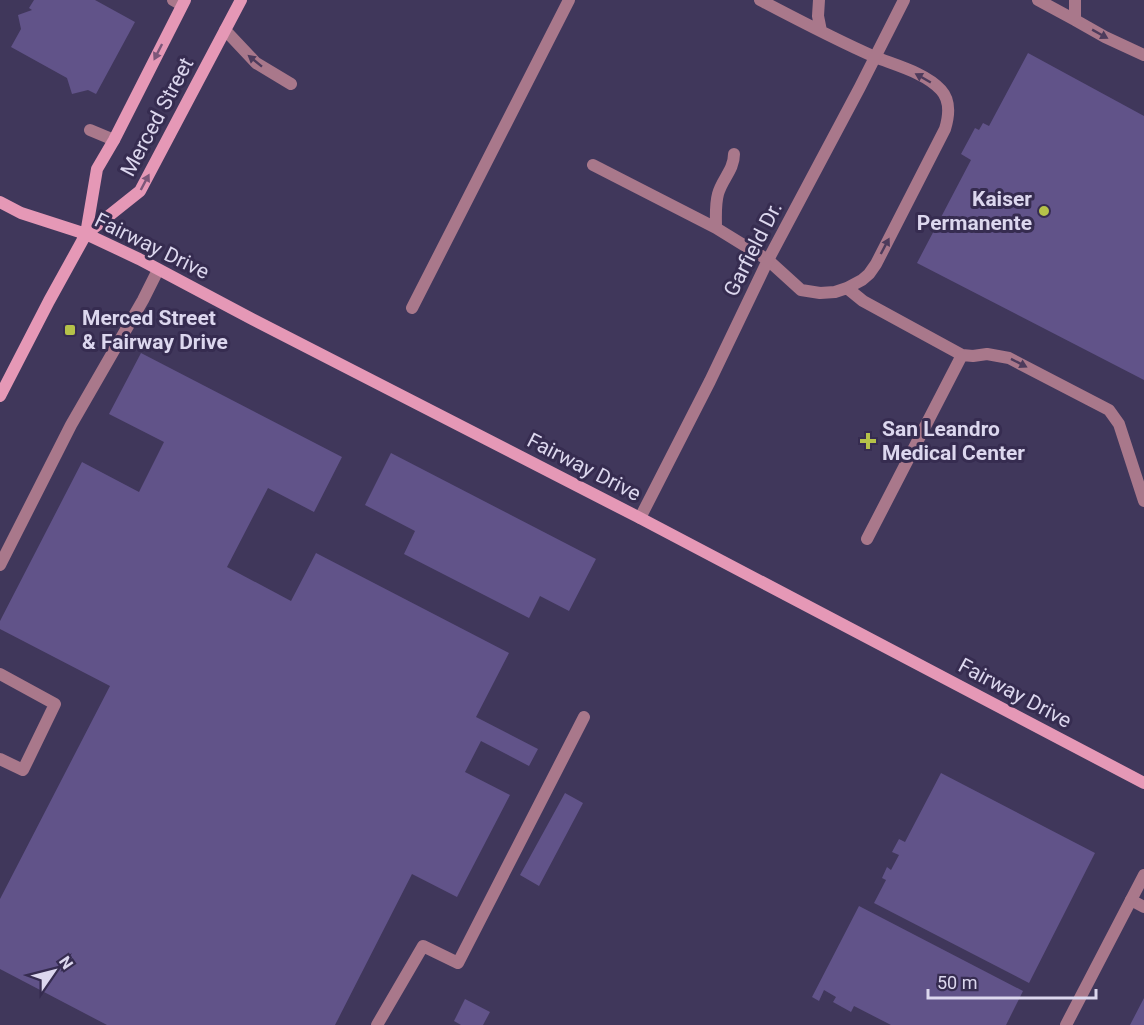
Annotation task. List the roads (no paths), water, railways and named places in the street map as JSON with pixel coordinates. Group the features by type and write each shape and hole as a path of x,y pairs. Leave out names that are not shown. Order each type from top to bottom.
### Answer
{"street":[{"name":"Merced Street","path":"86,234 140,191 241,0"},
{"path":"412,308 569,0"},
{"path":"593,165 716,228 768,260 801,290 820,293 835,292 862,280 876,264 945,129 949,110 946,99 941,90 909,69 875,57 760,0"},
{"path":"819,0 818,16 821,31"},
{"name":"Garfield Dr.","path":"640,518 710,381 768,260 904,0"},
{"path":"1038,0 1144,55"},
{"path":"1075,0 1075,20"},
{"name":"Merced Street","path":"0,396 86,234 97,169 114,140 180,2"},
{"path":"225,30 255,63 291,84"},
{"path":"90,130 114,140"},
{"path":"716,228 718,193 734,163 734,154"},
{"name":"Fairway Drive","path":"0,202 21,213 86,234 158,270 640,518 1144,783"},
{"path":"0,565 71,425 158,270"},
{"path":"847,288 863,302 962,355 987,354 1009,358 1109,410 1119,424 1144,501"},
{"path":"867,539 962,355"},
{"path":"0,674 56,704 23,770 0,759"},
{"path":"377,1025 423,946 458,963 584,717"},
{"path":"1066,1025 1144,875"},
{"path":"1131,900 1144,907"}],"place":[{"name":"Kaiser Permanente","path":"1044,211"},
{"name":"Merced Street & Fairway Drive","path":"70,330"},
{"name":"San Leandro Medical Center","path":"868,441"}]}
